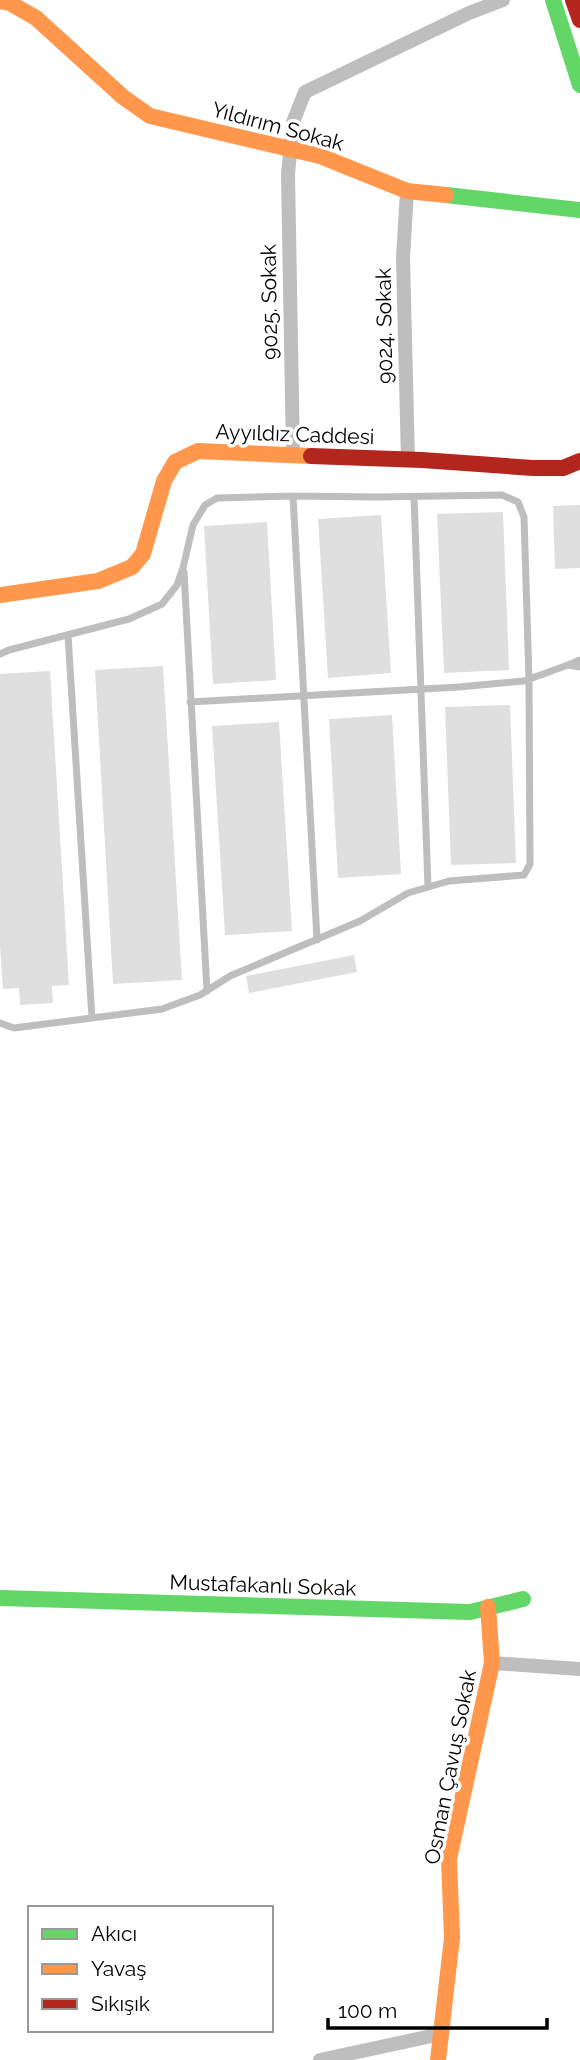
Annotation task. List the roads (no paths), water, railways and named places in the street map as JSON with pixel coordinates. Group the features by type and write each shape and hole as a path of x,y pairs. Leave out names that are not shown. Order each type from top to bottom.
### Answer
{"street":[{"name":"9025. Sokak","path":"293,455 288,174 293,122 305,92 469,13 503,0"},
{"path":"553,0 580,85"},
{"path":"573,0 580,20"},
{"name":"Yıldırım Sokak","path":"0,1 36,18 123,97 150,116 320,156 407,191 580,210"},
{"name":"9024. Sokak","path":"407,191 403,258 408,460"},
{"name":"Ayyıldız Caddesi","path":"0,595 98,581 132,567 143,554 163,481 175,462 198,451 563,468 580,461"},
{"name":"Mustafakanlı Sokak","path":"0,1598 470,1612 523,1599"},
{"name":"Osman Çavuş Sokak","path":"438,2060 452,1938 449,1859 492,1663 488,1607"},
{"path":"492,1663 580,1670"},
{"path":"320,2060 441,2034"}],"lane":[{"path":"0,654 129,619 162,604 177,585 193,525 205,505 217,498 502,495 518,502 524,517 529,680 530,864 524,875 449,881 408,893 360,921 230,976 200,995 162,1009 14,1028 0,1023"},
{"path":"293,496 317,940"},
{"path":"414,497 428,887"},
{"path":"183,568 207,991"},
{"path":"68,635 92,1018"},
{"path":"190,702 459,687 529,680 580,660"},
{"path":"568,665 580,667"}]}
